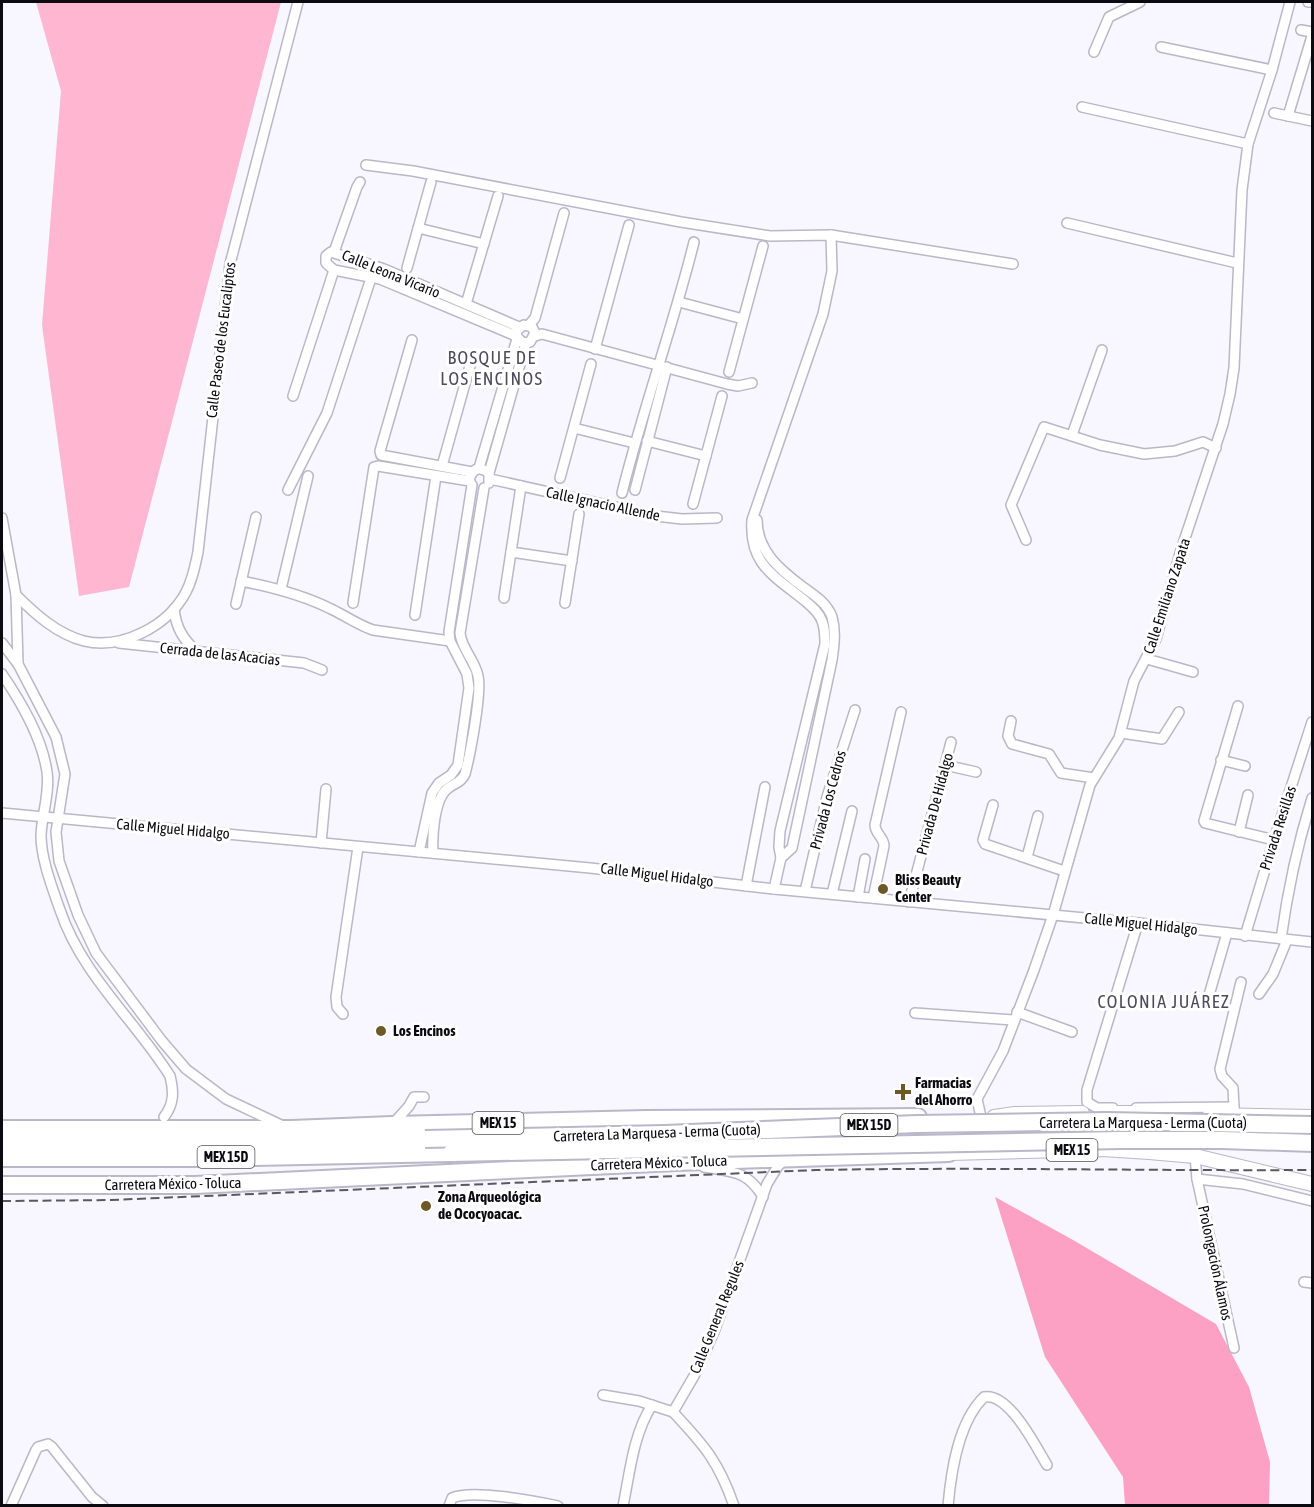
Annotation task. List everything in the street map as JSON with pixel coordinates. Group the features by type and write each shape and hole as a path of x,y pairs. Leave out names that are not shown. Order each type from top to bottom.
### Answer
{"highway":[{"name":"MEX 15","path":"2,1129 292,1129 840,1116 987,1117"},
{"path":"143,1129 164,1117"},
{"name":"Carretera La Marquesa - Lerma (Cuota)","path":"2,1143 425,1139 664,1134 917,1124 1107,1121 1312,1125"},
{"name":"Carretera La Marquesa - Lerma (Cuota)","path":"2,1158 209,1158 1122,1140 1312,1143"},
{"name":"Carretera México - Toluca","path":"2,1185 251,1182 676,1162 949,1153"},
{"path":"2,1167 130,1166 209,1158"}],"main road":[{"name":"MEX 15","path":"987,1117 1234,1111 1312,1117"},
{"path":"987,1117 1015,1114 1144,1113"},
{"name":"Carretera México - Toluca","path":"949,1153 1103,1149 1195,1156 1312,1184"},
{"path":"949,1153 1009,1158 1141,1158"},
{"path":"2,1193 62,1186"}],"street":[{"name":"Calle Paseo de los Eucaliptos","path":"16,595 40,619 71,637 93,642 117,643 144,632 162,621 185,594 193,575 198,552 230,264 298,2"},
{"path":"1094,52 1109,17 1140,2"},
{"name":"Calle Emiliano Zapata","path":"987,1117 977,1105 977,1099 1003,1052 1053,915 1086,797 1094,778 1113,750 1121,733 1134,681 1156,639 1180,554 1216,448 1230,394 1234,368 1237,263 1248,144 1272,70 1290,2"},
{"path":"1288,116 1312,34 1301,30"},
{"path":"1161,47 1272,70"},
{"path":"1082,107 1248,144"},
{"path":"1274,113 1312,121"},
{"path":"366,165 413,171 681,222 759,234 831,235 1012,264"},
{"path":"334,252 360,182"},
{"path":"407,268 431,182"},
{"path":"466,304 498,196"},
{"path":"433,853 435,788 451,775 458,765 469,688 467,674 450,641 449,632 473,477 522,334 535,318 564,213"},
{"path":"1067,223 1237,263"},
{"path":"595,349 629,225"},
{"path":"418,228 484,244"},
{"path":"816,610 765,568 757,558 751,537 752,520 825,306 832,271 831,235"},
{"path":"635,490 694,242"},
{"path":"729,372 763,246"},
{"name":"Calle Leona Vicario","path":"334,252 351,260 375,266 466,304 522,334 450,310 372,277 334,270 325,260 328,253 334,252"},
{"path":"288,490 319,433 327,413 375,266"},
{"path":"293,396 334,270"},
{"name":"Calle Leona Vicario","path":"450,310 455,300"},
{"path":"679,302 743,319"},
{"path":"522,334 533,339 542,334 738,386 752,383"},
{"path":"419,852 422,836 433,807 446,789 463,778 467,767 479,686 478,675 460,633 484,488 488,484 522,334"},
{"path":"412,340 380,451 381,455 442,466 473,477 479,489 484,488"},
{"path":"1072,435 1102,350"},
{"path":"442,466 473,355"},
{"path":"560,478 591,364"},
{"path":"622,493 634,443 663,366"},
{"path":"693,504 722,396"},
{"path":"1026,540 1011,505 1042,429 1046,427 1101,445 1144,454 1175,451 1197,442 1208,443 1216,448"},
{"path":"574,428 634,443"},
{"path":"647,441 706,456"},
{"path":"353,603 376,466 436,476 473,477"},
{"name":"Calle Ignacio Allende","path":"473,477 484,469 489,476 521,486 656,516 682,519 717,518"},
{"path":"281,589 308,476"},
{"path":"416,615 436,476"},
{"path":"504,598 521,486"},
{"path":"758,506 759,539 765,552 783,571 818,598 832,617 834,645 792,848 781,858"},
{"path":"565,603 579,514"},
{"path":"2,518 16,595 18,664"},
{"path":"236,604 256,518"},
{"path":"511,552 572,561"},
{"path":"241,581 281,589 332,609 373,630 450,641"},
{"path":"774,889 781,858 780,831 825,644 822,620 804,587"},
{"path":"174,609 180,633 197,652"},
{"path":"2,643 18,664 56,737 65,774 56,843 59,861 78,915 96,953 141,1014 186,1069 226,1099 258,1116 292,1129"},
{"name":"Cerrada de las Acacias","path":"117,643 304,663 322,670"},
{"path":"462,664 471,659"},
{"path":"1147,659 1193,672"},
{"path":"2,674 30,721 46,760 48,775 41,837 48,872 72,941 94,977 170,1076 171,1107 164,1117"},
{"path":"1238,706 1204,821 1205,824 1274,840"},
{"name":"Privada Los Cedros","path":"806,891 827,797 855,710"},
{"path":"873,898 884,842 876,832 875,825 901,712"},
{"path":"1121,733 1162,739 1179,712"},
{"path":"1011,721 1008,736 1012,744 1049,754 1060,773 1094,778"},
{"name":"Privada Resillas","path":"1245,936 1274,840 1309,743 1312,722"},
{"name":"Privada De Hidalgo","path":"909,902 951,742"},
{"path":"1221,760 1245,766"},
{"path":"945,765 976,772"},
{"path":"48,775 65,774"},
{"path":"746,886 765,787"},
{"path":"321,843 326,789"},
{"path":"1239,832 1248,795"},
{"path":"1259,994 1273,975 1284,939 1294,861 1312,798"},
{"path":"993,805 984,843 1064,871"},
{"path":"832,894 852,811"},
{"name":"Calle Miguel Hidalgo","path":"2,813 590,868 774,889 1138,923 1312,942"},
{"path":"1027,857 1038,816"},
{"path":"422,836 433,837"},
{"path":"343,1014 337,1007 336,997 358,847"},
{"path":"858,897 865,859"},
{"path":"1138,923 1087,1090 1087,1102 1092,1107 1234,1111 1233,1088 1222,1076 1220,1069 1241,982"},
{"path":"1209,995 1227,933"},
{"path":"915,1013 1015,1016 1072,1032"},
{"path":"392,1125 419,1097"},
{"name":"Prolongación Álamos","path":"1195,1156 1197,1179 1234,1348"},
{"name":"Calle General Regules","path":"673,1412 694,1376 714,1332 772,1175 786,1158"},
{"path":"676,1162 739,1174 753,1181 763,1197"},
{"path":"1197,1179 1243,1184 1312,1201"},
{"path":"603,1395 639,1401 673,1412 703,1443 713,1457 735,1506"},
{"path":"948,1506 956,1452 975,1408 984,1397 996,1398 1009,1409 1047,1465"},
{"path":"623,1506 639,1432 652,1405"},
{"path":"11,1506 36,1450 48,1444 103,1506"},
{"path":"449,1506 454,1496 464,1495 517,1498 558,1506"}],"shaded area":[{"path":"36,2 281,2 129,587 79,596 42,325 61,91"},
{"path":"995,1197 1216,1324 1249,1387 1270,1462 1269,1505 1125,1505 1123,1477 1045,1357"}],"tunnel":[{"path":"1144,1113 1162,1114 1176,1122 1179,1136 1174,1149"}],"railway":[{"path":"2,1201 111,1200 816,1170 1312,1170"}],"place":[{"name":"Bliss Beauty Center","path":"883,889"},
{"name":"Los Encinos","path":"381,1031"},
{"name":"Farmacias del Ahorro","path":"903,1092"},
{"name":"Zona Arqueológica de Ococyoacac.","path":"426,1206"}],"district":[{"name":"BOSQUE DE LOS ENCINOS","path":"492,368"},
{"name":"COLONIA JUÁREZ","path":"1164,1002"}]}
